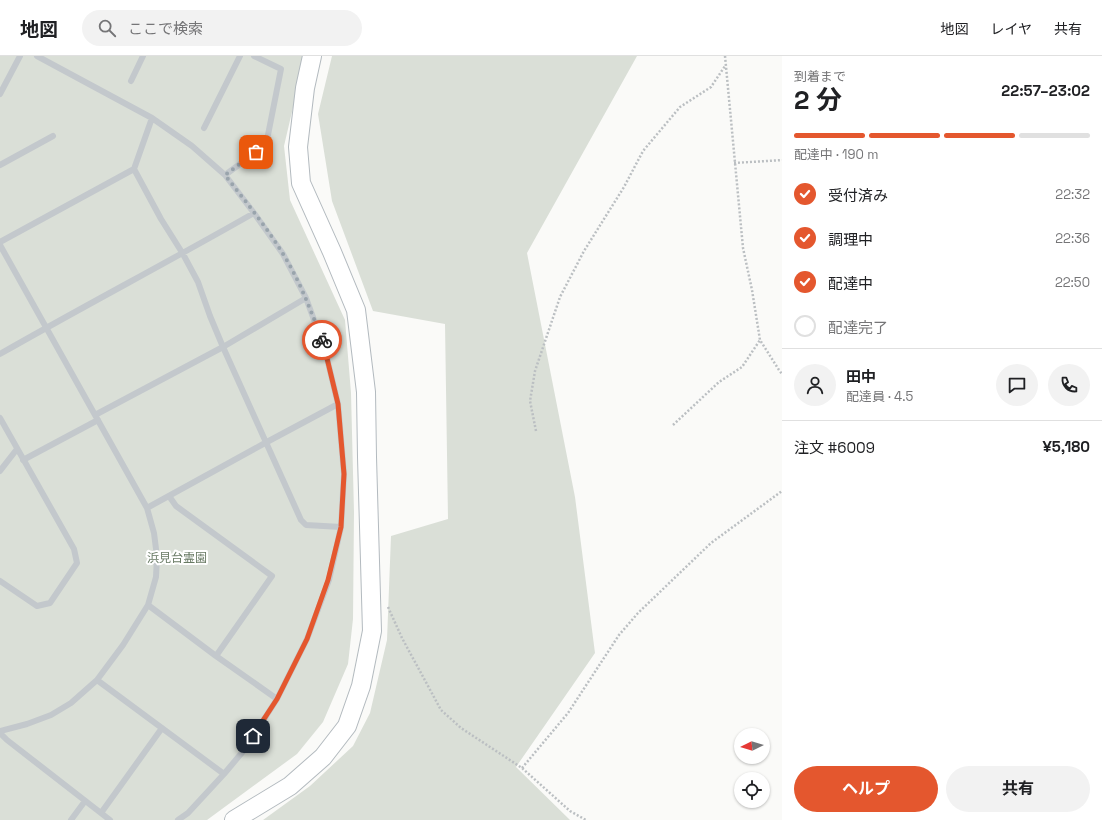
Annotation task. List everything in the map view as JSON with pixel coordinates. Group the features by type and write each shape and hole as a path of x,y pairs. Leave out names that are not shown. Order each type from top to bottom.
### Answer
{"street":[{"path":"234,820 290,786 323,757 347,726 361,686 372,631 366,457 366,392 356,310 301,183 298,147 305,88 312,56"}],"lane":[{"path":"0,94 20,56"},
{"path":"37,56 152,118 192,146 225,175 283,254 306,298 325,350 338,404 344,474 341,527 328,580 307,639 277,699 245,749 188,813 178,820"},
{"path":"131,80 143,56"},
{"path":"204,128 240,56"},
{"path":"225,175 266,145 281,69 254,56"},
{"path":"110,820 7,740 0,732 51,715 71,703 97,680 123,645 148,604 156,577 157,556 154,533 147,508 0,244 134,169 152,118"},
{"path":"0,165 53,136"},
{"path":"134,169 198,282 210,316 265,443 301,520 306,525 341,527"},
{"path":"0,354 46,327 183,254 254,213"},
{"path":"23,460 306,298"},
{"path":"147,508 338,404"},
{"path":"0,418 74,549 77,563 50,603 37,606 0,581"},
{"path":"0,471 17,449"},
{"path":"169,496 176,506 272,576 216,656"},
{"path":"148,604 216,656 277,699"},
{"path":"97,680 224,774"},
{"path":"101,813 162,728"},
{"path":"71,820 86,801"}],"path":[{"path":"725,56 743,248 752,290 760,340 782,374"},
{"path":"536,431 530,401 535,371 560,296 584,251 624,187 643,151 680,107 711,87 725,66"},
{"path":"734,163 782,160"},
{"path":"673,425 719,382 742,367 760,340"},
{"path":"522,768 568,713 619,635 638,613 710,543 782,491"},
{"path":"386,603 402,638 441,710 461,728 522,768 570,811 586,820"}],"green space":[{"name":"浜見台霊園","path":"0,56 305,56 284,146 290,200 345,320 351,393 354,512 353,619 348,664 323,722 297,754 207,820 0,820"},
{"path":"332,56 637,56 527,253 575,497 595,653 516,767 570,820 263,820 310,786 353,746 370,713 387,640 391,536 448,519 445,324 373,311 332,201 318,114"}],"way so far":[{"path":"256,152 225,175 283,254 306,298 322,340"}],"route":[{"path":"253,736 277,699 307,639 328,580 341,527 344,474 338,404 322,340"}]}
